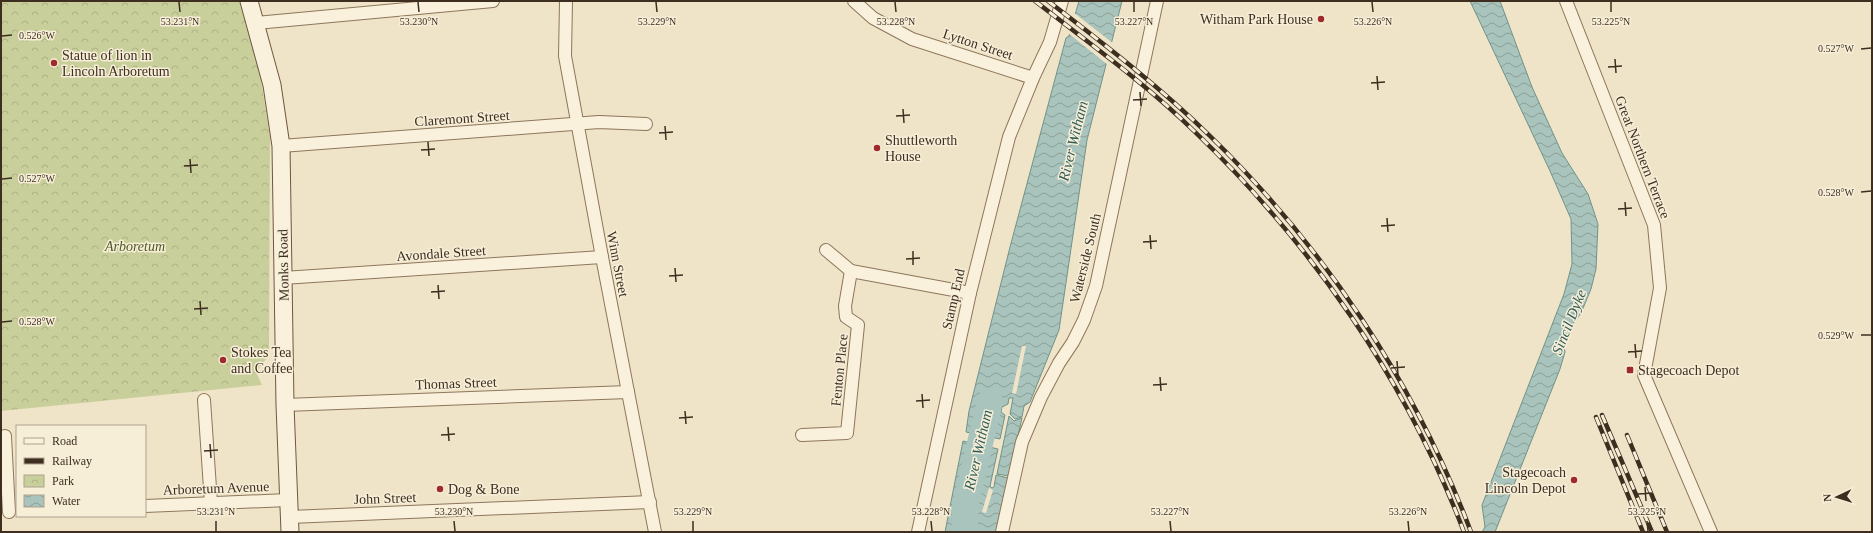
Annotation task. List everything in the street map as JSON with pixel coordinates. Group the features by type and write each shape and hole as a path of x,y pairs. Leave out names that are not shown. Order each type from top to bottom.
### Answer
{"main road":[{"name":"Monks Road","path":"249,1 272,85 281,146 285,405 290,524"}],"street":[{"path":"256,24 493,1"},
{"name":"Winn Street","path":"566,1 565,56 655,532"},
{"name":"Lytton Street","path":"854,1 873,18 912,39 1032,78"},
{"name":"Stamp End","path":"918,532 970,293 1009,137 1032,78 1050,42 1062,1"},
{"name":"Waterside South","path":"1002,532 1022,442 1040,397 1084,320 1096,286 1156,1"},
{"name":"Great Northern Terrace","path":"1566,1 1654,224 1660,288 1644,375 1711,532"},
{"name":"Claremont Street","path":"281,146 599,122 646,124"},
{"path":"826,250 851,271 970,293"},
{"name":"Avondale Street","path":"283,278 602,258"},
{"name":"Fenton Place","path":"802,435 847,433 858,325 846,317 845,306 851,271"},
{"name":"Thomas Street","path":"285,405 628,392"},
{"path":"204,400 211,503"},
{"path":"5,436 9,511"},
{"name":"Arboretum Avenue","path":"146,506 288,500"},
{"name":"John Street","path":"290,524 650,502"}],"green space":[{"name":"Arboretum","path":"1,1 245,1 258,61 270,137 269,355 256,372 262,385 1,411"}],"water":[{"path":"1079,1 1122,1 1087,140 1059,330 1030,402 1024,406 1022,417 1015,419 1010,414 1013,398 1009,398 1008,404 1002,407 1001,412 1005,415 1000,439 966,432 969,411 1010,247 1066,38 1069,36"},
{"name":"Sincil Dyke","path":"1470,1 1500,1 1532,87 1562,153 1588,194 1598,224 1596,269 1591,289 1581,313 1572,325 1564,347 1565,352 1560,369 1495,532 1482,532 1485,527 1482,505 1564,294 1572,264 1571,219"},
{"path":"1009,416 1014,421 1022,418 1009,476 997,474"},
{"path":"963,441 998,449 990,486 992,488 994,487 996,475 1008,478 997,532 945,532"}],"pier":[{"path":"1073,12 1114,44 1108,65 1068,33"},
{"path":"1022,346 1026,346 1016,394 1012,393"},
{"path":"989,488 993,490 986,513 982,512"}],"waterway":[{"name":"River Witham","path":"965,532 965,507 990,401"}],"railway":[{"path":"1035,1 1116,64 1175,113 1237,174 1316,267 1351,316 1384,368 1414,421 1441,476 1464,532"},
{"path":"1048,1 1131,66 1191,118 1252,179 1291,224 1328,271 1394,370 1423,423 1471,532"},
{"path":"1602,415 1652,532"},
{"path":"1596,417 1643,532"},
{"path":"1627,435 1667,532"}],"place":[{"name":"Witham Park House","path":"1321,19"},
{"name":"Statue of lion in Lincoln Arboretum","path":"54,63"},
{"name":"Shuttleworth House","path":"877,148"},
{"name":"Stokes Tea and Coffee","path":"223,360"},
{"name":"Stagecoach Depot","path":"1630,370"},
{"name":"Stagecoach Lincoln Depot","path":"1574,480"},
{"name":"Dog & Bone","path":"440,489"}]}
